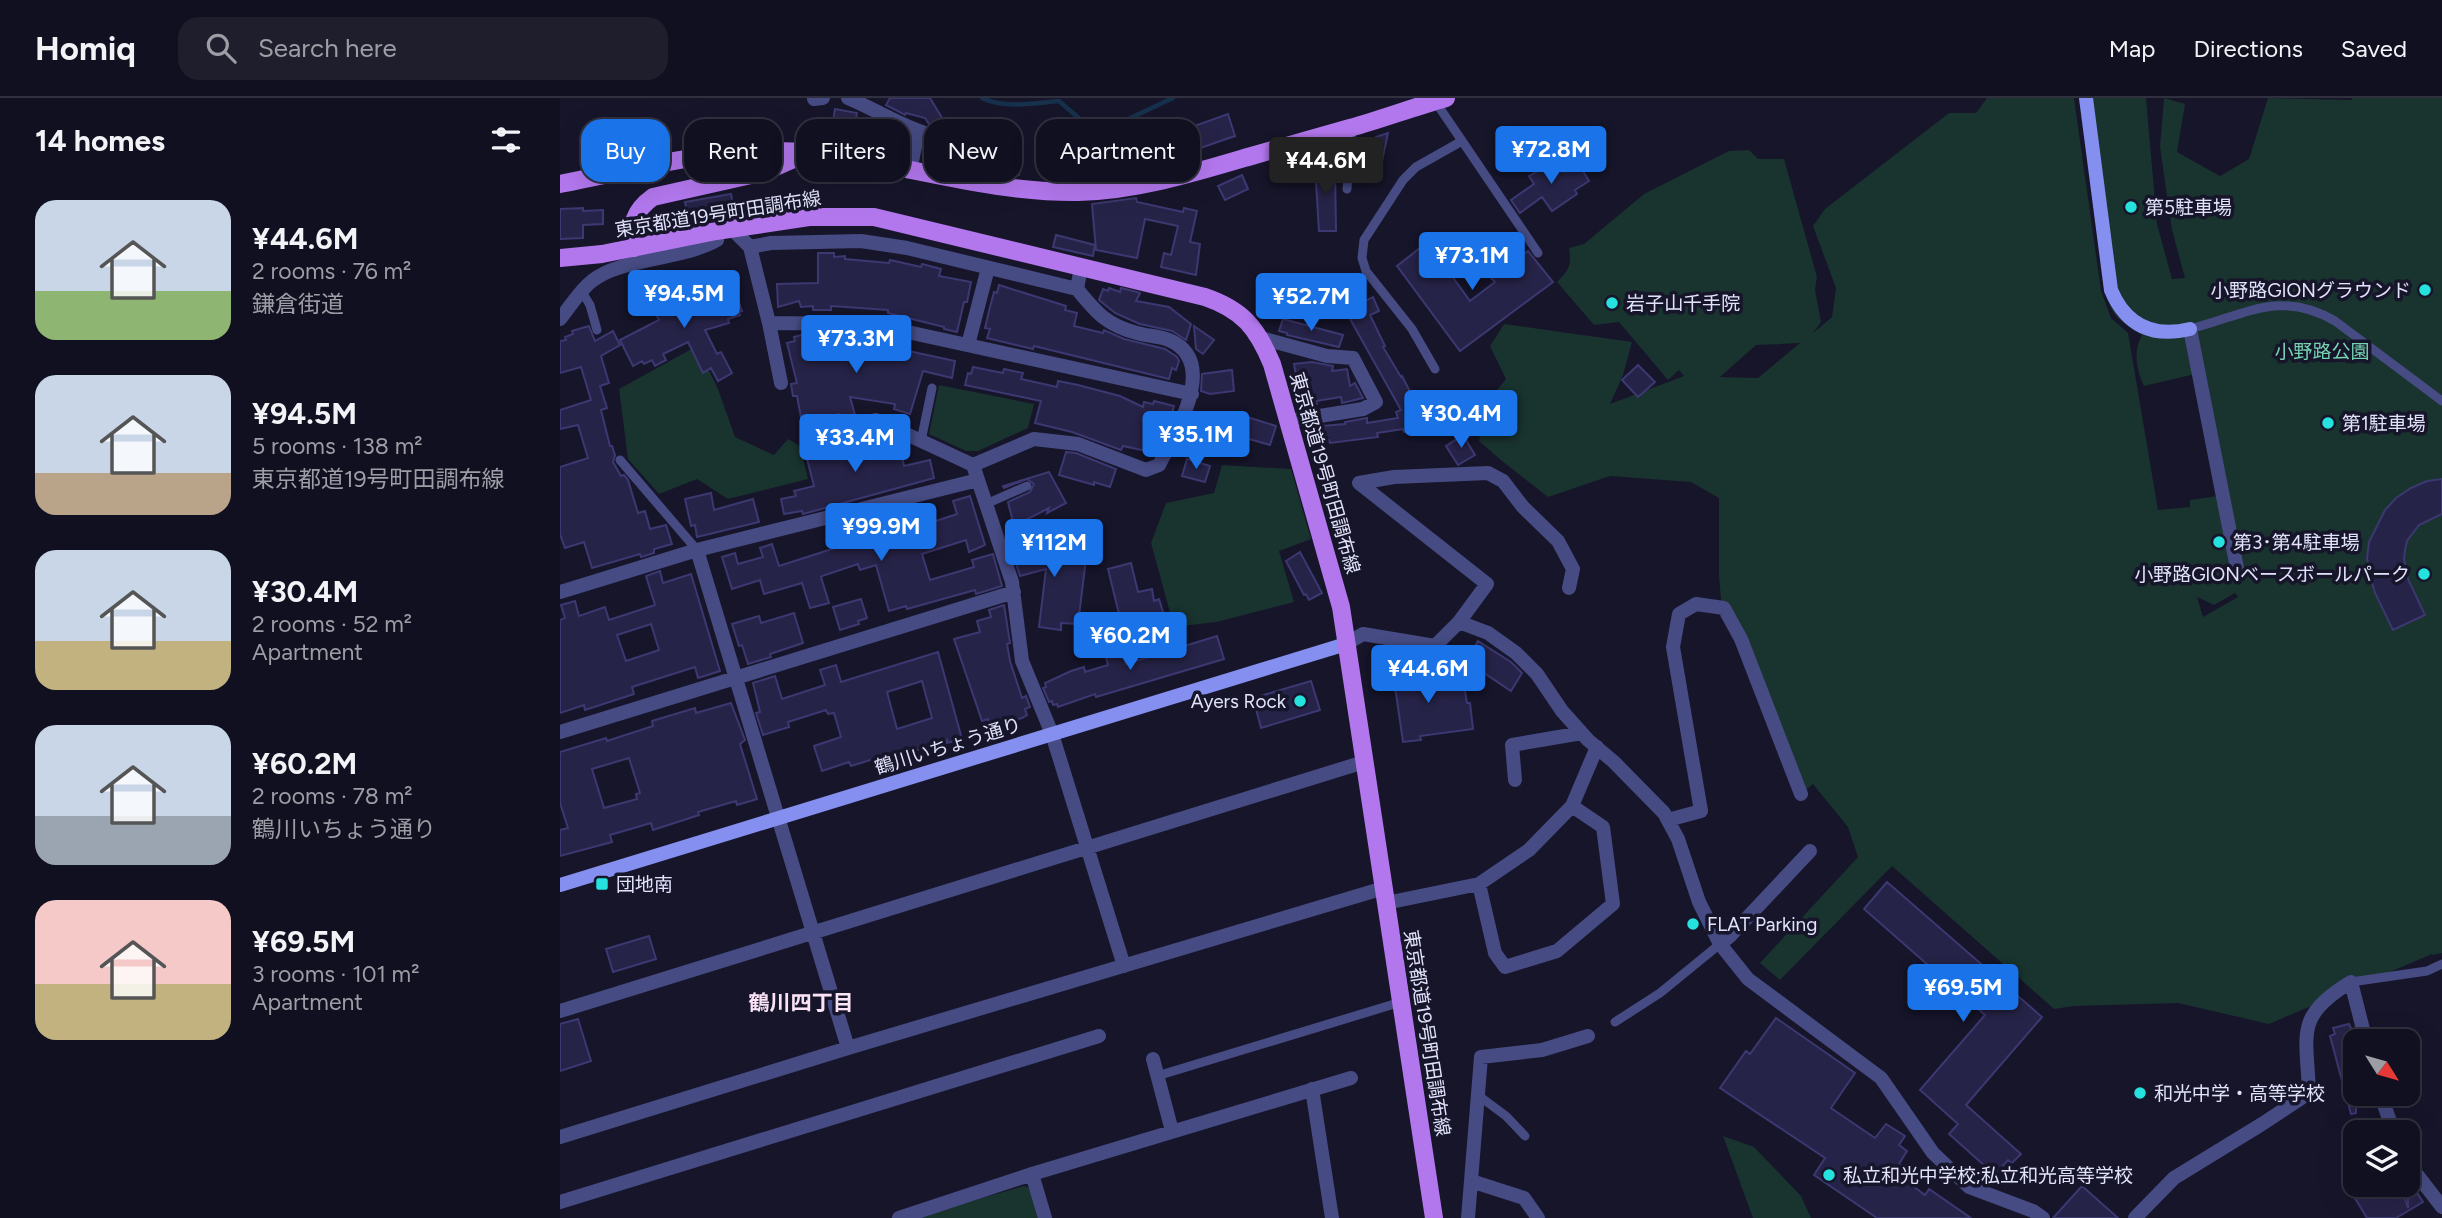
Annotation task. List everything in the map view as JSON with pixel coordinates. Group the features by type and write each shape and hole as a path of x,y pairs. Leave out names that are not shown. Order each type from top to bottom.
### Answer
{"main road":[{"path":"910,171 993,186 1042,191 1080,192 1145,184 1352,128 1438,99"},
{"path":"560,184 708,156 757,151 796,153"},
{"path":"634,248 636,214 641,205 653,197 764,173 796,158"},
{"name":"東京都道19号町田調布線","path":"560,258 601,254 809,217 874,217 1221,303 1244,318 1261,338 1272,364 1342,607 1434,1218"}],"street":[{"path":"848,98 924,134"},
{"path":"2086,98 2111,290 2122,312 2147,329 2175,333 2190,329 2238,573"},
{"path":"910,171 918,132"},
{"path":"560,319 592,281 612,270 702,248 717,240 724,230 750,247 781,383"},
{"path":"560,592 697,550 976,473 1034,439 1078,444 1146,470 1158,466 1188,407 1192,394 1191,371 1188,358 1181,348 1169,340 1119,328 1100,317 1077,289 907,248 861,241 771,243 750,247"},
{"path":"1077,289 1082,267"},
{"path":"968,345 988,268"},
{"path":"769,323 871,324 1192,394"},
{"path":"1261,338 1327,356 1353,358 1376,402 1363,409 1289,421"},
{"path":"843,427 876,420 921,441 976,473 1014,592 1022,661 1052,734 1124,966"},
{"path":"1346,644 1363,634 1435,646 1459,622 1488,584 1359,483 1394,477 1488,473 1501,478 1523,507 1558,541 1573,569 1569,588"},
{"path":"697,550 848,1048"},
{"path":"560,732 1014,592"},
{"path":"1668,820 1701,811 1673,646 1679,614 1696,604 1724,608 1741,639 1801,794"},
{"path":"1459,622 1488,633 1516,653 1537,674 1562,711 1582,733 1637,785 1668,820 1678,839 1699,902 1720,944 1748,979 1881,1078 1933,1153 1969,1187 2015,1203 2043,1218"},
{"name":"鶴川いちょう通り","path":"560,885 1346,644"},
{"path":"1516,780 1512,745 1582,733"},
{"path":"560,1137 1124,966 1385,896 1479,884 1529,850 1572,806 1597,747"},
{"path":"560,1011 1364,762"},
{"path":"1479,884 1495,953 1505,967 1557,951 1585,928 1613,904 1603,827 1572,806"},
{"path":"1720,944 1810,851"},
{"path":"2135,1218 2174,1178 2309,1093 2306,1026 2317,1007 2351,982 2363,1029"},
{"path":"560,1202 1099,1036"},
{"path":"1468,1218 1482,1057 1542,1050 1588,1036"},
{"path":"1153,1059 1172,1131"},
{"path":"899,1218 1032,1174 1351,1078"},
{"path":"1312,1089 1328,1217"},
{"path":"1032,1174 1045,1218"},
{"path":"2420,1179 2442,1207"},
{"path":"1471,1181 1524,1198 1538,1218"}],"lane":[{"path":"1438,99 1462,141 1538,253"},
{"path":"1347,189 1352,128"},
{"path":"1434,369 1412,329 1366,271 1362,258 1364,240 1403,180 1416,167 1462,141"},
{"path":"582,292 590,305 597,330"},
{"path":"2190,329 2277,305 2297,306 2319,312 2442,401"},
{"path":"921,441 932,388"},
{"path":"621,460 697,550"},
{"path":"986,504 1027,486"},
{"path":"1615,1022 1660,993 1720,944"},
{"path":"2351,982 2427,971 2442,964"},
{"path":"1157,1076 1401,1002"},
{"path":"1479,1096 1506,1116 1525,1136"}],"green space":[{"name":"小野路公園","path":"1987,98 2074,98 2101,291 2111,318 2128,333 2158,510 2190,507 2190,500 2225,495 2204,372 2144,386 2137,360 2137,347 2142,335 2114,313 2105,290 2079,98 2146,98 2157,224 2172,279 2185,278 2172,230 2160,147 2164,98 2185,104 2177,152 2220,176 2249,159 2268,98 2442,98 2442,953 2432,954 2269,1024 2178,1003 2054,1009 1892,866 1780,980 1760,963 1858,857 1848,827 1813,784 1801,794 1763,710 1721,600 1719,498 1691,482 1610,476 1548,497 1479,441 1486,404 1506,379 1490,346 1504,324 1632,342 1623,375 1610,404 1684,376 1679,370 1668,380 1619,322 1594,325 1557,282 1569,267 1569,248 1584,244 1644,194 1729,151 1749,150 1758,159 1784,159 1817,277 1815,290 1821,322 1813,333 1832,317 1836,288 1813,226 1825,209 1949,113 1976,113","holes":["1800,343 1758,378 1720,377 1756,345","2235,593 2238,597 2203,617 2197,597 2214,605"]},
{"path":"697,346 718,389 735,437 774,455 788,439 800,446 808,479 728,499 697,479 659,494 628,459 619,389"},
{"path":"939,385 1034,404 1028,428 978,451 966,451 929,434"},
{"path":"1222,465 1291,469 1311,539 1279,551 1294,602 1216,622 1174,627 1151,543 1166,503 1214,493"},
{"path":"1723,1136 1754,1147 1801,1196 1811,1218 1753,1218"},
{"path":"1024,1186 1032,1189 1041,1218 912,1218"}],"building":[{"path":"890,98 930,98 943,119 905,115 886,105"},
{"path":"835,109 857,113 856,119 833,119"},
{"path":"1228,114 1235,136 1200,148 1200,124"},
{"path":"1388,133 1378,180 1360,176 1364,150 1375,153 1376,137"},
{"path":"1557,159 1565,172 1578,163 1589,181 1575,190 1577,194 1552,211 1542,197 1520,213 1511,200 1534,184 1529,176 1536,172 1534,168 1546,160 1549,164"},
{"path":"1335,165 1336,231 1319,231 1315,166"},
{"path":"1242,175 1248,189 1225,200 1218,186"},
{"path":"731,194 734,210 688,218 685,202"},
{"path":"1136,198 1137,202 1183,212 1184,208 1197,211 1190,242 1200,244 1196,275 1161,267 1164,253 1171,255 1178,226 1145,219 1137,258 1096,250 1092,204"},
{"path":"583,208 583,211 603,210 603,224 583,225 583,238 560,239 560,209"},
{"path":"1056,235 1095,245 1093,256 1053,247"},
{"path":"1430,240 1470,301 1495,282 1491,278 1503,269 1498,263 1513,252 1518,259 1528,251 1553,282 1460,351 1397,266"},
{"path":"818,253 834,253 834,257 845,256 845,259 889,263 890,260 921,267 922,264 941,269 939,276 971,282 957,332 888,313 888,310 831,306 831,310 813,310 813,306 801,307 799,301 778,307 777,284 818,283"},
{"path":"694,280 708,306 737,297 742,311 739,312 740,315 728,319 729,323 705,330 717,354 721,352 732,373 718,381 711,368 703,373 688,342 663,354 666,360 655,366 652,360 633,366 620,340 659,320 655,312 661,310 656,300"},
{"path":"999,285 1066,306 1065,310 1077,313 1074,326 1103,333 1104,330 1124,339 1165,349 1177,357 1179,361 1176,370 1172,368 1169,379 1034,346 1033,349 987,338 990,329 985,328 994,292 997,293"},
{"path":"1109,288 1120,292 1121,288 1137,292 1140,293 1136,301 1169,307 1191,324 1186,340 1172,331 1140,324 1115,313 1099,300 1103,289 1108,291"},
{"path":"1373,297 1379,311 1370,315 1385,346 1383,347 1402,376 1426,423 1404,432 1403,429 1377,433 1378,437 1330,443 1329,440 1324,440 1323,426 1367,418 1367,423 1398,418 1396,412 1401,410 1345,310"},
{"path":"1283,319 1343,335 1339,347 1279,331"},
{"path":"589,326 595,341 613,331 620,345 601,356 609,383 600,386 607,408 601,410 610,446 615,455 613,462 621,476 624,475 628,480 638,513 645,511 650,529 666,525 672,544 654,549 654,553 641,557 640,554 592,568 584,542 565,548 560,534 560,467 588,458 578,425 560,429 560,410 591,400 581,367 560,373 560,341 566,340 565,337 573,334 572,331"},
{"path":"1194,326 1214,340 1203,354 1196,349"},
{"path":"839,336 839,339 904,348 955,361 952,378 923,371 910,414 894,409 895,404 850,397 855,415 840,418 839,414 802,423 797,396 793,396 791,384 797,383 787,343 795,341 794,337"},
{"path":"1312,362 1333,366 1332,371 1347,369 1350,386 1355,383 1363,398 1342,403 1341,397 1304,406 1301,382 1297,383 1294,364"},
{"path":"1638,365 1655,382 1638,397 1622,380"},
{"path":"973,367 1003,373 1004,369 1023,373 1021,379 1057,387 1058,381 1078,385 1120,396 1143,407 1144,402 1153,404 1154,401 1174,406 1170,421 1163,419 1157,445 1154,444 1151,452 1123,446 1121,450 1072,432 1035,423 1041,401 965,385 968,373 971,374"},
{"path":"1232,370 1234,391 1210,394 1201,391 1202,374"},
{"path":"1241,415 1276,426 1270,445 1235,435"},
{"path":"867,434 870,444 891,439 891,443 899,441 904,466 930,460 934,478 803,514 802,511 784,514 781,499 796,496 794,491 814,486 807,459 811,458 810,455 847,445 846,436"},
{"path":"1463,435 1475,455 1458,465 1446,446"},
{"path":"1066,452 1076,453 1116,469 1110,487 1059,475"},
{"path":"1187,459 1210,466 1205,482 1182,476"},
{"path":"1049,472 1066,503 1047,513 1049,508 1014,526 1008,502 1030,492 1034,484 1027,479 1004,488 1003,486"},
{"path":"2442,479 2442,514 2419,525 2407,541 2405,550 2408,579 2425,615 2393,630 2375,593 2370,575 2367,558 2369,542 2385,510 2396,498 2427,481"},
{"path":"711,493 714,510 753,499 759,522 697,537 695,525 691,526 685,499"},
{"path":"970,496 985,545 969,552 966,540 922,554 930,580 974,567 972,560 993,554 1002,586 976,594 975,590 907,609 906,606 889,611 876,565 860,570 858,564 822,576 829,603 810,608 802,583 764,594 760,580 732,589 722,557 735,553 738,564 763,557 760,548 772,544 779,566 835,548 830,534 847,529 845,523 862,519 869,543 957,514 953,501"},
{"path":"1056,535 1061,553 1079,548 1085,567 1078,624 1061,623 1061,630 1039,627 1046,569 1020,576 1011,548"},
{"path":"1300,552 1322,593 1309,600 1286,561"},
{"path":"1131,563 1138,592 1152,589 1154,601 1159,599 1164,615 1118,629 1115,615 1119,614 1108,569"},
{"path":"660,571 663,583 691,574 720,671 698,678 695,667 632,687 634,694 585,710 584,705 560,713 560,620 565,618 561,605 575,601 579,616 605,607 609,620 655,605 646,576","holes":["651,624 659,650 626,661 617,635"]},
{"path":"861,599 867,618 858,621 859,624 840,630 833,607"},
{"path":"1004,605 1010,661 1022,698 1026,696 1030,707 1025,709 1027,715 1022,718 990,727 988,719 982,721 954,639 980,632 977,621 991,617 989,610"},
{"path":"794,613 803,643 748,664 732,624 759,616 761,623"},
{"path":"1217,636 1224,659 1096,697 1095,694 1058,707 1057,704 1053,705 1052,701 1049,702 1043,688 1046,687 1045,683 1071,671 1084,667 1085,672 1108,665 1106,658 1122,653 1126,664"},
{"path":"1478,641 1511,662 1522,673 1511,691 1484,673 1482,676 1466,662"},
{"path":"938,652 962,739 947,743 947,740 882,764 880,757 851,766 849,762 822,771 814,746 841,737 834,713 828,714 826,710 788,722 789,727 763,735 756,713 760,712 753,683 775,676 782,699 825,685 820,670 836,665 841,682","holes":["922,681 932,718 897,729 887,692"]},
{"path":"1424,662 1428,690 1464,685 1467,703 1470,703 1473,729 1420,736 1421,740 1403,742 1392,666"},
{"path":"1311,681 1320,710 1261,728 1253,698"},
{"path":"731,703 745,740 740,744 757,799 737,805 736,801 698,812 699,815 653,830 651,823 610,835 612,842 560,856 560,830 568,828 560,803 560,752 606,738 607,741 653,726 652,721 695,708 696,713","holes":["629,758 640,793 636,794 637,799 604,808 592,769"]},
{"path":"1887,882 2042,1017 1966,1105 2021,1154 2012,1163 2008,1160 1995,1175 1949,1134 1958,1124 1920,1090 1985,1015 1864,909"},
{"path":"649,936 656,959 613,972 606,949"},
{"path":"1776,1018 1855,1073 1831,1108 1875,1138 1886,1124 1905,1136 1899,1145 1907,1151 1899,1164 1907,1169 1902,1178 1925,1195 1929,1189 1971,1218 1877,1218 1814,1175 1825,1158 1720,1088 1746,1051 1750,1054"},
{"path":"578,1019 591,1061 560,1071 560,1024"},
{"path":"2349,1024 2351,1029 2343,1029 2343,1084 2330,1036 2335,1034 2333,1028"},
{"path":"2349,1106 2356,1106 2356,1113 2351,1114"},
{"path":"2082,1186 2118,1218 2053,1218"},
{"path":"2354,1197 2404,1197 2408,1208 2408,1197 2420,1197 2423,1202 2396,1218 2367,1218"}],"waterway":[{"path":"982,98 1010,104 1059,101 1081,120 1088,138 1173,98"}],"place":[{"name":"第5駐車場","path":"2131,207"},
{"name":"小野路GIONグラウンド","path":"2425,290"},
{"name":"岩子山千手院","path":"1612,303"},
{"name":"第1駐車場","path":"2328,423"},
{"name":"第3･第4駐車場","path":"2219,542"},
{"name":"小野路GIONベースボールパーク","path":"2424,574"},
{"name":"Ayers Rock","path":"1300,701"},
{"name":"団地南","path":"602,884"},
{"name":"FLAT Parking","path":"1693,924"},
{"name":"和光中学・高等学校","path":"2140,1093"},
{"name":"私立和光中学校;私立和光高等学校","path":"1829,1175"}],"district":[{"name":"鶴川四丁目","path":"801,1002"}]}
